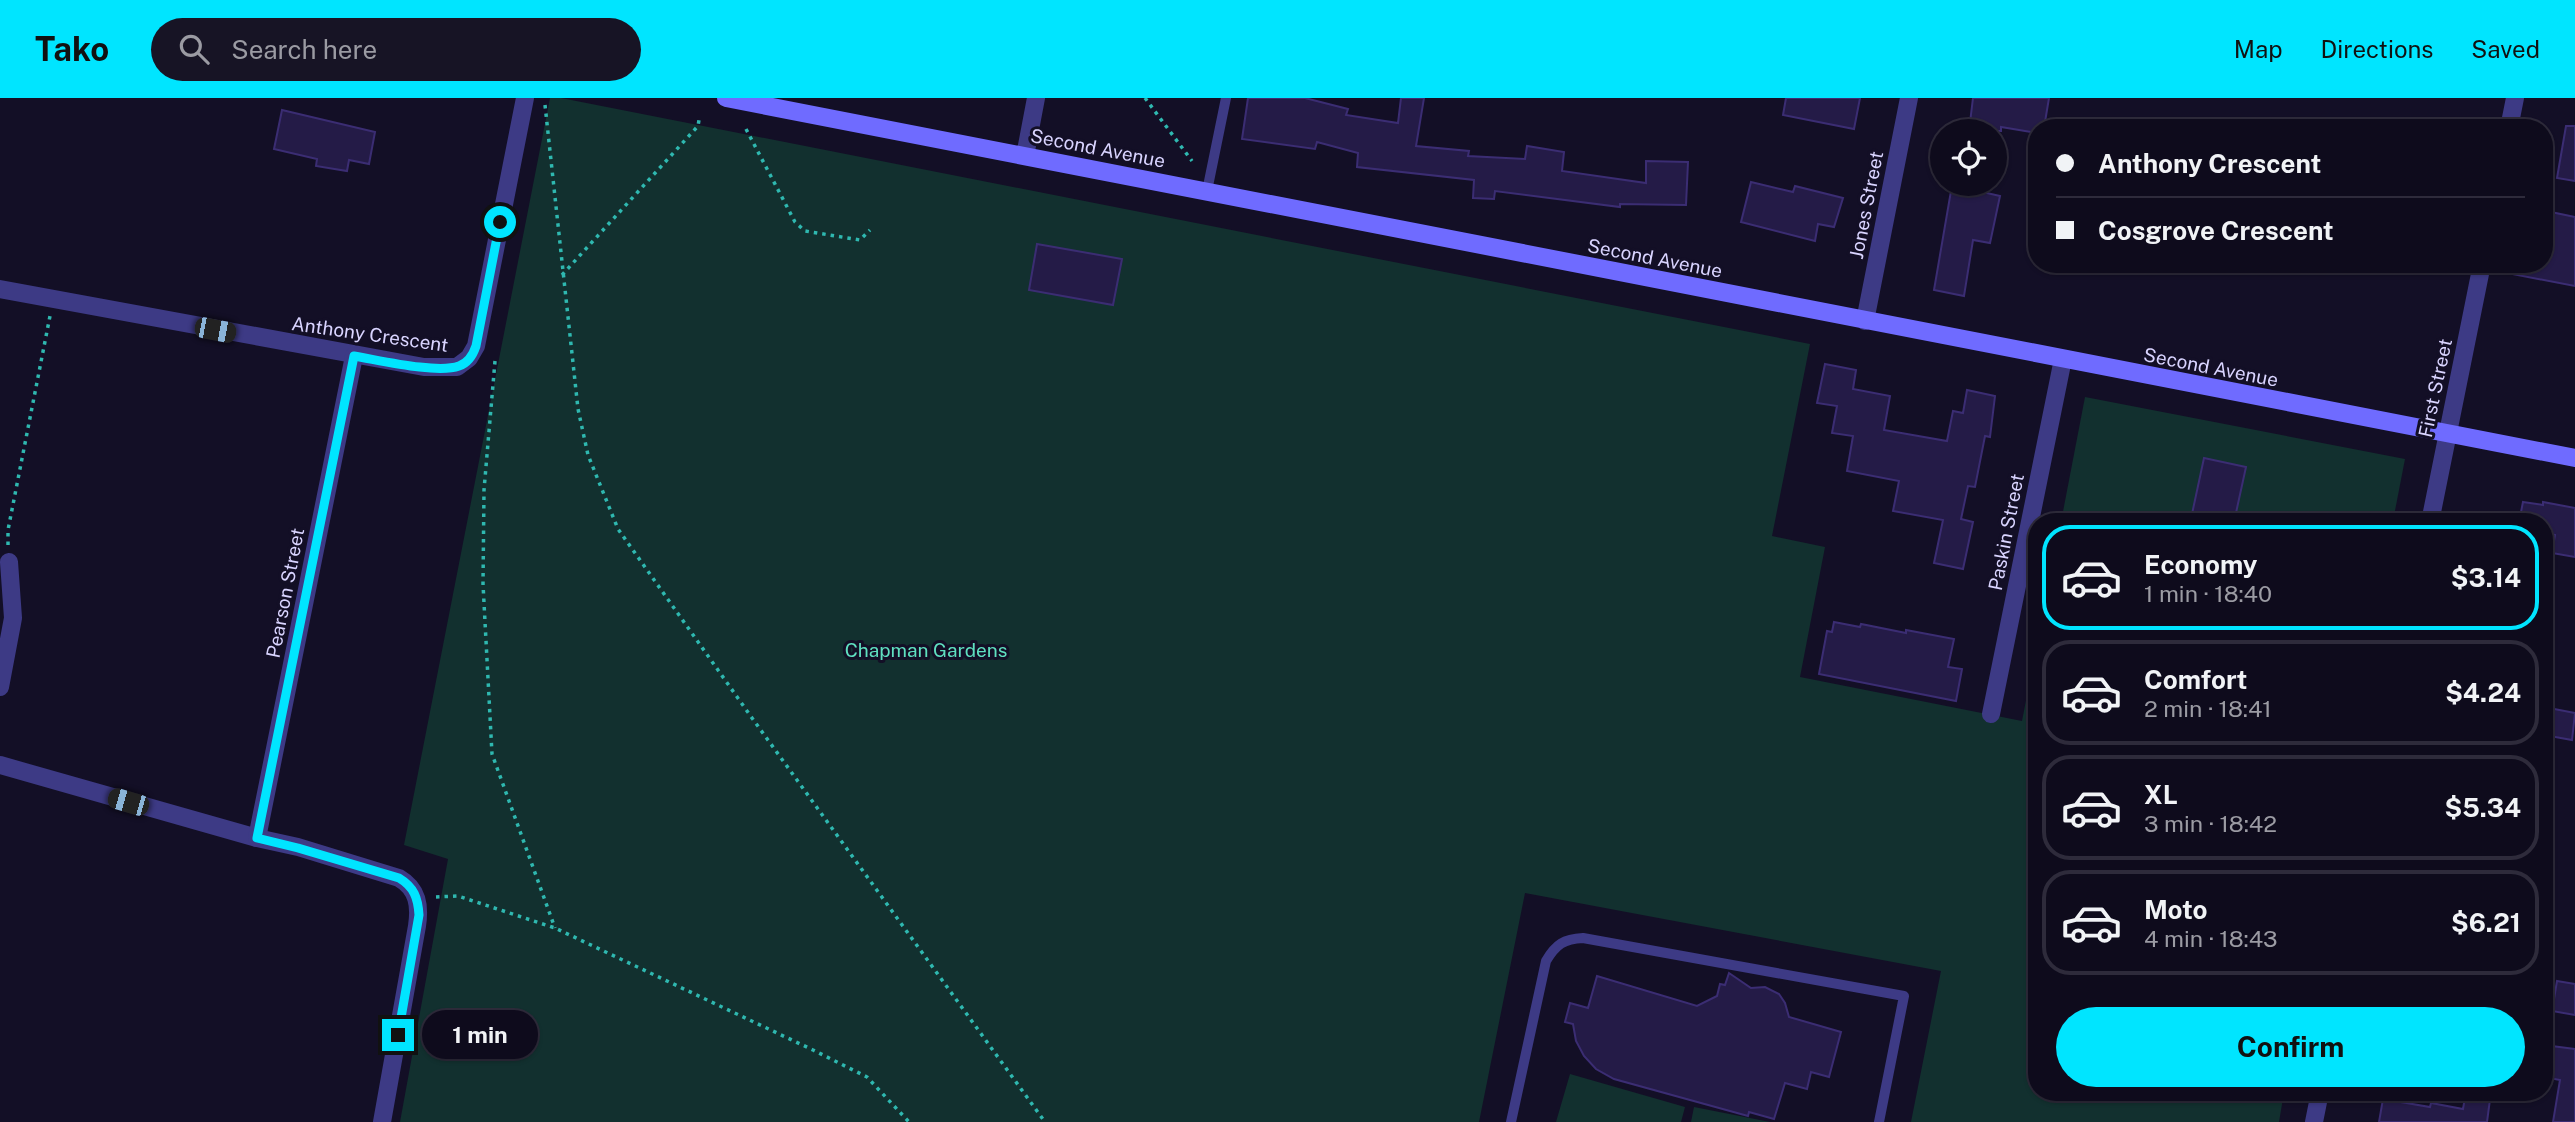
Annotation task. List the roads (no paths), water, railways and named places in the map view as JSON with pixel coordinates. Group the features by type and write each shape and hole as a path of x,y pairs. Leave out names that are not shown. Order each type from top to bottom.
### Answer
{"street":[{"name":"Anthony Crescent","path":"0,289 354,356 424,367 450,368 464,364 474,353 525,98"},
{"name":"Second Avenue","path":"726,98 2575,458"},
{"path":"1025,156 1036,98"},
{"name":"Jones Street","path":"1865,321 1909,98"},
{"path":"2511,119 2515,98"},
{"name":"First Street","path":"2432,513 2480,273"},
{"name":"Pearson Street","path":"257,838 354,356"},
{"name":"Paskin Street","path":"2032,513 2063,359"},
{"name":"Paskin Street","path":"1991,714 2028,532"},
{"path":"0,688 13,618 9,562"},
{"path":"0,765 298,848 399,878 412,887 419,911 382,1122"},
{"path":"2314,1122 2318,1101"}],"lane":[{"path":"1207,191 1226,98"},
{"path":"1511,1122 1546,961 1560,943 1583,939 1904,996 1879,1122"}],"park label":[{"name":"Chapman Gardens","path":"926,650"}]}
